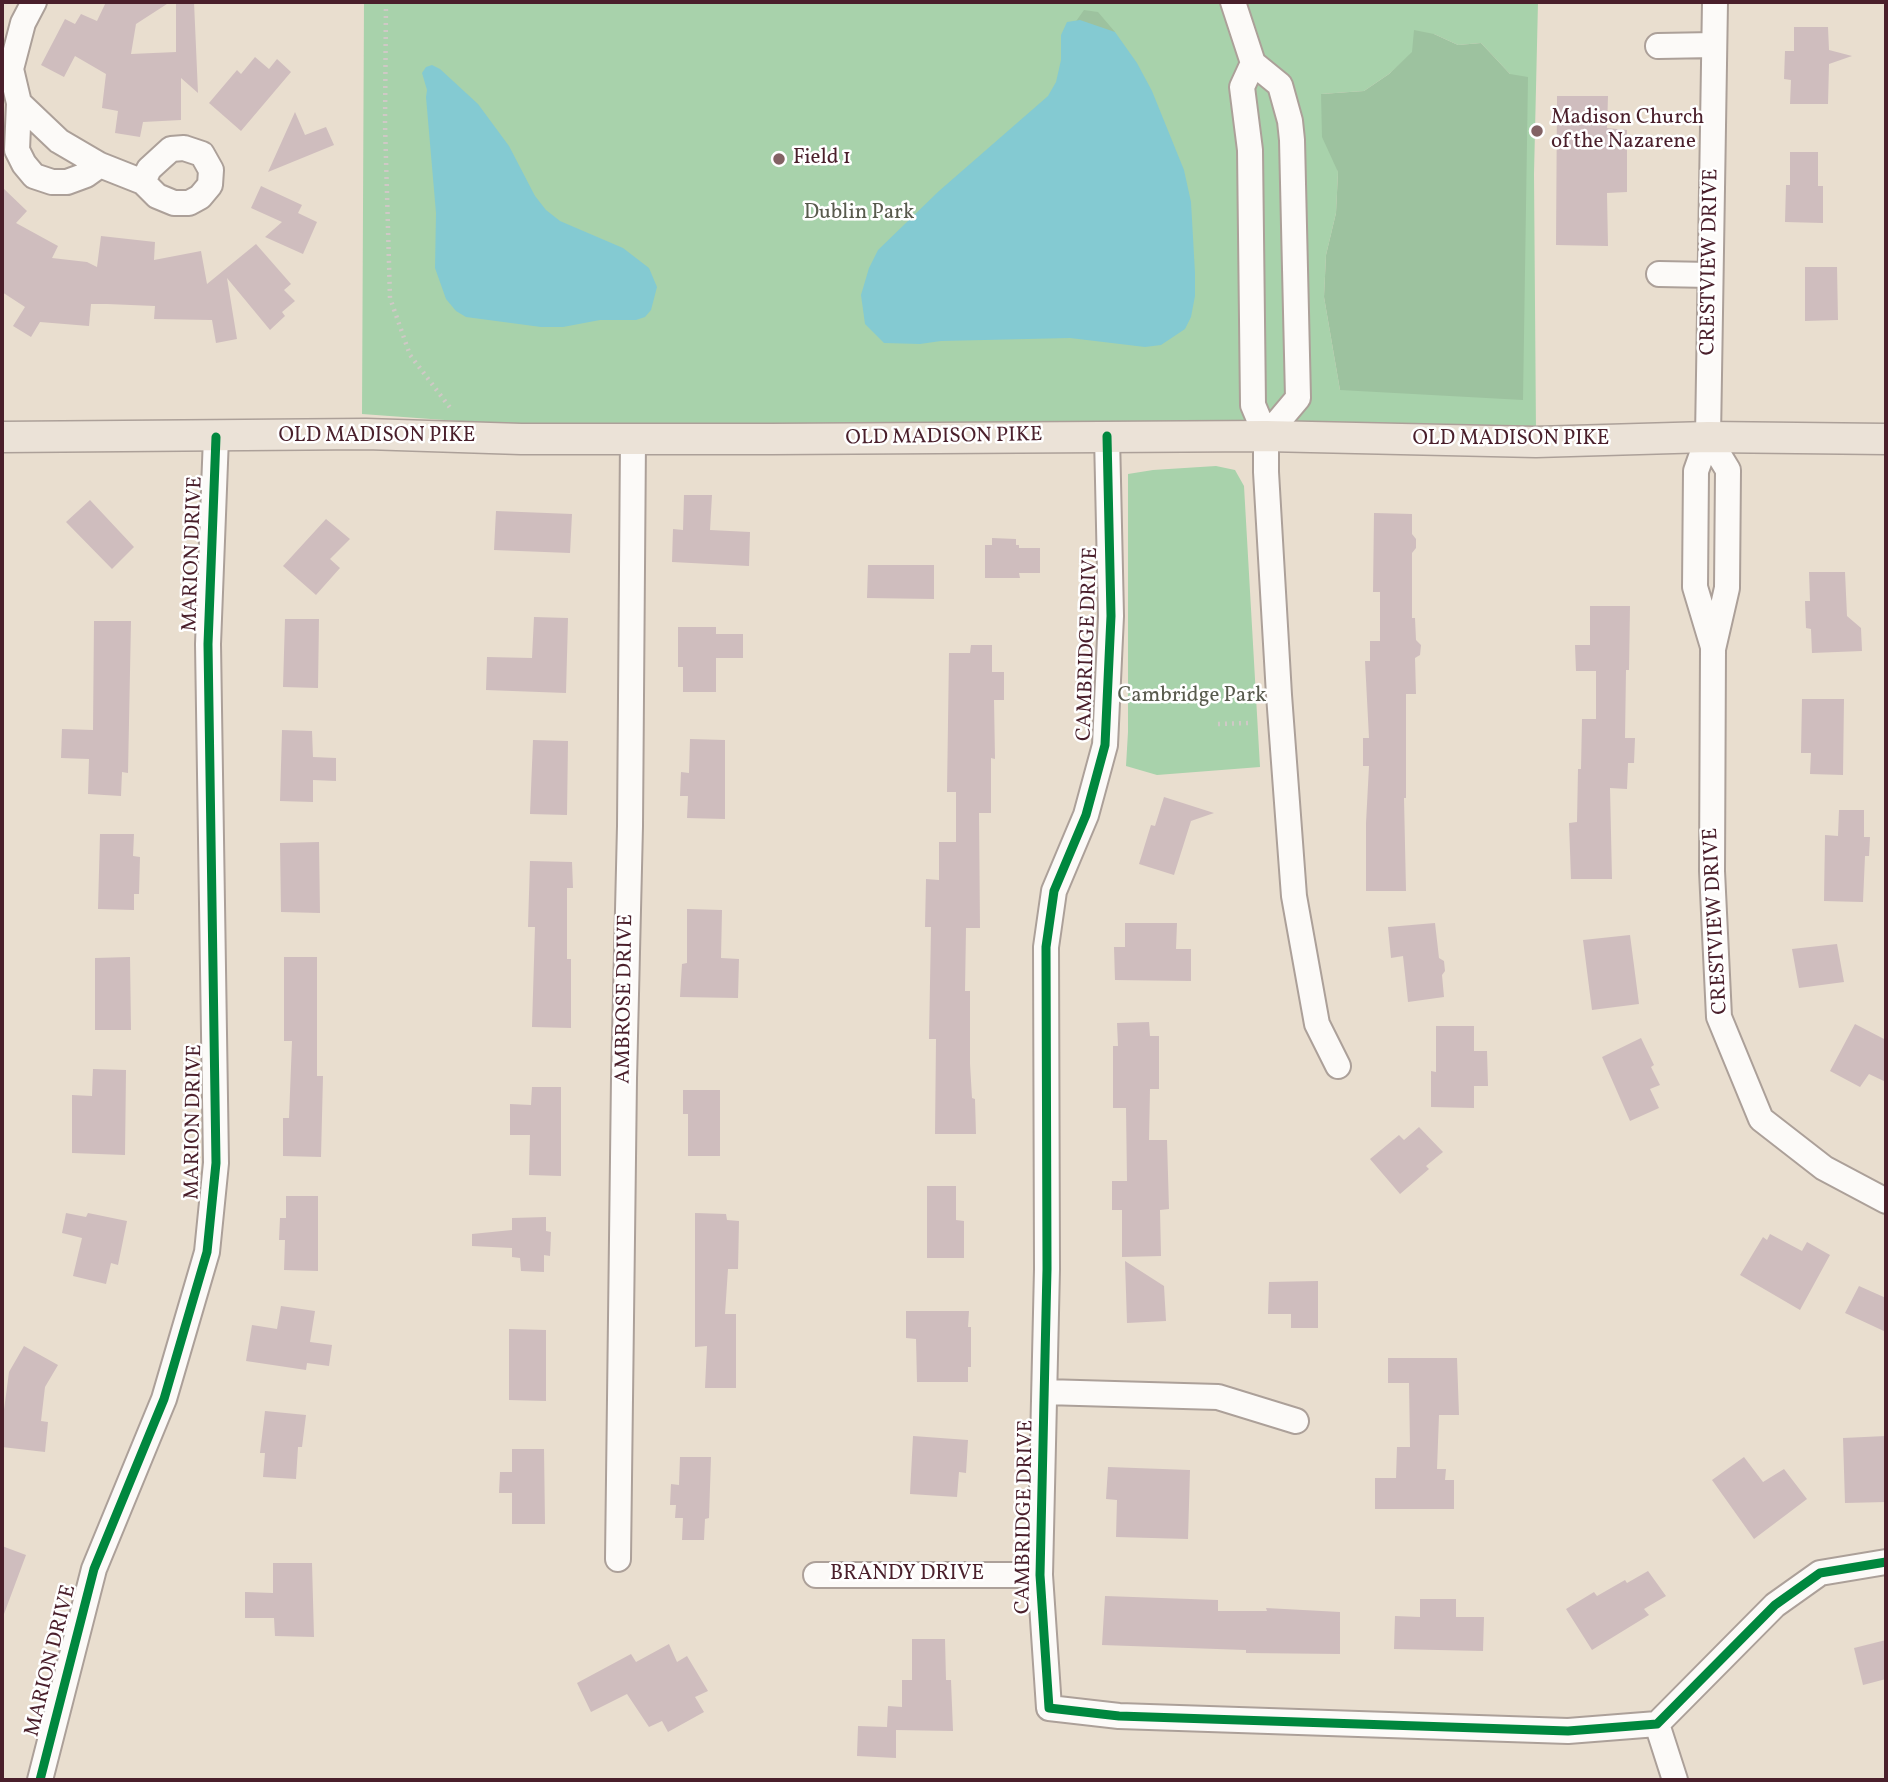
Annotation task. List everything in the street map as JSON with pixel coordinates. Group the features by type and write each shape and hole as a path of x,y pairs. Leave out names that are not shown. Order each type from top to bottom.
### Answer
{"main road":[{"name":"OLD MADISON PIKE","path":"2,437 366,435 633,439 1266,436 1536,442 1708,437 1886,439"}],"street":[{"path":"34,2 23,23 11,69 19,103 17,150 34,176 52,182 67,182 86,175 100,165"},
{"path":"1233,2 1253,63 1280,85 1293,140 1298,398 1266,436"},
{"name":"CRESTVIEW DRIVE","path":"1715,2 1708,437 1696,471 1695,587 1713,649 1712,871 1719,1017 1761,1119 1824,1168 1886,1201"},
{"path":"1658,46 1714,45"},
{"path":"1253,63 1242,87 1250,150 1253,405 1266,436 1279,695 1294,896 1317,1024 1338,1066"},
{"path":"19,103 59,141 100,165 143,183"},
{"path":"1659,274 1710,275"},
{"name":"CAMBRIDGE DRIVE","path":"1107,436 1111,616 1105,745 1086,815 1054,891 1046,947 1047,1269 1040,1575 1049,1708 1119,1716 1568,1731 1657,1724"},
{"name":"MARION DRIVE","path":"40,1780 94,1569 164,1399 207,1252 216,1163 208,644 216,437"},
{"name":"AMBROSE DRIVE","path":"618,1559 630,826 633,439"},
{"path":"1045,1392 1218,1397 1296,1421"},
{"path":"1675,1780 1657,1724 1775,1605 1820,1573 1886,1562"},
{"name":"BRANDY DRIVE","path":"816,1575 1040,1575"}],"path":[{"path":"386,2 385,124 390,298 410,355 451,409"},
{"path":"1217,724 1250,723"}],"green space":[{"name":"Dublin Park","path":"364,2 1538,2 1534,174 1536,434 527,426 362,414","holes":["1434,34 1458,45 1481,43 1510,74 1340,390 1324,297 1326,255 1336,213 1338,172 1321,94 1364,91 1389,74"]},
{"path":"1084,10 1098,12 1115,32 1103,38 1072,27"},
{"path":"1414,30 1434,34 1458,45 1481,43 1510,74 1528,77 1523,400 1340,390 1324,297 1326,255 1336,213 1338,172 1322,137 1321,94 1364,91 1389,74 1412,52"},
{"name":"Cambridge Park","path":"1216,466 1235,470 1244,486 1260,767 1157,775 1126,766 1128,474"}],"water":[{"path":"1080,20 1115,32 1137,63 1152,91 1184,170 1191,202 1195,273 1195,296 1191,317 1185,329 1161,345 1145,347 1070,338 884,343 865,324 861,295 878,250 939,191 1048,96 1056,82 1061,60 1061,35 1067,22"},
{"path":"432,65 440,69 478,104 509,146 535,196 546,210 560,221 623,248 649,268 657,287 651,310 645,317 636,320 600,320 563,327 541,327 466,317 456,311 446,299 435,268 436,213 427,90 422,73 426,67"}],"building":[{"path":"106,2 170,2 136,24 131,54 176,52 176,2 194,2 198,93 181,78 181,120 143,122 140,137 115,133 118,111 102,108 106,74 75,56 64,77 41,65 65,19 75,24 81,14 97,21"},
{"path":"1794,27 1828,27 1829,50 1852,56 1829,64 1828,104 1790,104 1791,80 1784,79 1785,51 1794,51"},
{"path":"255,57 269,69 277,59 291,72 241,131 209,103 237,70 241,74"},
{"path":"1557,96 1608,96 1607,128 1627,130 1627,192 1607,193 1608,246 1556,245"},
{"path":"295,112 305,135 326,127 334,145 268,172"},
{"path":"1790,152 1818,152 1818,186 1823,186 1823,223 1785,222 1786,185 1790,185"},
{"path":"261,186 302,205 298,213 317,222 303,254 265,237 282,222 251,208"},
{"path":"2,187 27,211 16,223 58,246 52,258 87,262 97,267 101,236 155,242 154,260 201,251 207,284 256,244 291,284 284,290 295,301 282,312 285,316 270,330 227,278 237,339 216,343 212,320 154,319 155,306 107,304 91,304 89,326 40,322 31,337 13,326 25,307 2,292"},
{"path":"1805,267 1837,267 1838,320 1805,321"},
{"path":"684,495 712,495 710,530 750,532 749,566 672,562 673,529 683,530"},
{"path":"90,500 134,547 112,569 66,522"},
{"path":"496,511 572,514 570,553 494,550"},
{"path":"1374,513 1412,514 1412,534 1416,539 1416,548 1412,553 1412,618 1415,618 1416,640 1421,645 1420,655 1415,658 1416,694 1406,694 1406,891 1366,891 1369,766 1363,766 1363,738 1369,738 1365,661 1370,661 1370,641 1380,641 1380,592 1373,592"},
{"path":"326,519 350,539 330,559 340,568 316,595 283,566"},
{"path":"992,538 1016,539 1019,548 1040,548 1040,573 1019,573 1020,578 985,578 985,545 992,545"},
{"path":"868,565 934,565 934,599 867,598"},
{"path":"1809,572 1845,572 1847,616 1861,628 1862,651 1812,653 1811,629 1806,628 1805,601 1810,601"},
{"path":"1590,606 1630,606 1625,738 1635,738 1634,763 1628,763 1627,789 1610,788 1612,879 1571,879 1569,823 1577,822 1582,719 1596,719 1596,671 1576,671 1575,645 1590,645"},
{"path":"534,617 568,618 566,693 486,690 487,657 532,658"},
{"path":"285,619 319,619 318,688 283,687"},
{"path":"94,621 131,621 128,773 122,772 121,796 88,794 89,759 61,758 62,729 93,730"},
{"path":"678,627 716,627 716,634 743,634 743,658 716,658 716,692 683,692 683,667 678,667"},
{"path":"971,645 992,645 992,672 1004,672 1004,700 994,700 995,759 991,758 991,813 979,813 980,928 966,928 965,991 970,991 970,1064 976,1134 935,1134 936,1039 929,1039 931,927 925,927 926,879 939,880 939,842 956,842 956,792 947,792 949,653 970,653"},
{"path":"1802,699 1844,699 1843,775 1810,774 1811,753 1801,753"},
{"path":"282,730 312,731 313,757 336,758 336,781 313,780 313,802 280,801"},
{"path":"690,739 725,740 725,819 687,818 688,796 680,796 681,772 689,773"},
{"path":"533,740 568,741 567,815 530,814"},
{"path":"1164,797 1214,813 1191,821 1174,875 1139,864 1151,825 1155,826"},
{"path":"1839,810 1864,810 1864,837 1870,837 1869,856 1865,856 1863,902 1824,901 1825,835 1838,836"},
{"path":"100,834 134,834 133,856 140,857 139,894 134,894 134,910 98,909"},
{"path":"319,842 320,913 281,912 280,843"},
{"path":"530,861 572,862 573,888 567,888 571,1028 532,1027 535,927 528,927"},
{"path":"687,909 722,910 721,958 739,959 738,998 680,997 682,964 687,963"},
{"path":"1125,923 1177,923 1176,949 1191,949 1191,981 1115,980 1114,947 1125,947"},
{"path":"1435,923 1439,958 1444,961 1444,997 1408,1002 1403,956 1391,958 1388,927"},
{"path":"1630,935 1639,1004 1592,1010 1583,940"},
{"path":"1837,944 1844,982 1799,988 1792,949"},
{"path":"130,957 131,1030 95,1030 95,958"},
{"path":"284,957 317,957 317,1076 323,1076 321,1157 283,1156 283,1118 289,1118 292,1041 284,1041"},
{"path":"1149,1022 1150,1036 1159,1036 1159,1089 1150,1089 1149,1140 1167,1140 1169,1209 1160,1210 1161,1256 1122,1257 1122,1210 1112,1210 1112,1181 1127,1181 1126,1108 1113,1108 1113,1046 1118,1046 1117,1023"},
{"path":"1855,1024 1886,1040 1886,1082 1869,1074 1860,1087 1830,1071"},
{"path":"1436,1026 1474,1026 1474,1051 1487,1051 1488,1086 1474,1086 1474,1108 1431,1107 1431,1071 1436,1072"},
{"path":"1641,1038 1660,1085 1650,1089 1659,1108 1630,1121 1602,1057"},
{"path":"93,1069 126,1070 125,1155 72,1153 72,1095 92,1096"},
{"path":"532,1087 561,1087 561,1176 529,1175 530,1135 510,1135 510,1104 531,1105"},
{"path":"683,1090 720,1090 720,1156 688,1156 688,1114 683,1114"},
{"path":"1419,1127 1443,1152 1426,1166 1429,1169 1400,1194 1370,1159 1399,1135 1404,1140"},
{"path":"927,1186 956,1186 956,1220 964,1221 964,1258 927,1258"},
{"path":"286,1196 318,1196 318,1271 284,1270 285,1240 279,1240 280,1218 286,1218"},
{"path":"66,1213 86,1217 88,1213 127,1221 118,1265 111,1263 106,1284 73,1276 82,1238 62,1233"},
{"path":"695,1213 726,1214 727,1220 739,1221 738,1269 728,1269 725,1314 736,1314 736,1388 705,1388 707,1346 695,1347"},
{"path":"546,1217 546,1231 551,1232 550,1256 544,1255 544,1272 521,1271 520,1258 512,1257 512,1248 472,1246 472,1234 512,1230 512,1218"},
{"path":"1770,1234 1802,1251 1807,1242 1830,1255 1800,1310 1740,1275 1763,1237 1767,1240"},
{"path":"1125,1261 1164,1286 1166,1321 1127,1323"},
{"path":"1318,1281 1318,1328 1291,1328 1291,1314 1268,1314 1269,1282"},
{"path":"1859,1286 1886,1298 1886,1332 1845,1313"},
{"path":"281,1306 315,1311 310,1342 332,1345 329,1366 307,1363 306,1370 246,1361 252,1325 277,1329"},
{"path":"906,1311 969,1311 971,1367 968,1367 968,1382 917,1382 916,1339 906,1338"},
{"path":"509,1329 546,1330 546,1401 509,1400"},
{"path":"24,1346 58,1365 45,1387 41,1421 48,1422 45,1452 2,1447 9,1372"},
{"path":"1388,1358 1457,1358 1459,1415 1439,1415 1437,1469 1446,1469 1445,1480 1454,1480 1454,1509 1375,1509 1375,1478 1396,1478 1397,1447 1410,1447 1409,1383 1388,1383"},
{"path":"265,1411 306,1415 302,1447 298,1447 296,1479 263,1477 265,1453 260,1453"},
{"path":"913,1436 968,1440 966,1473 959,1472 957,1497 910,1494"},
{"path":"1886,1436 1886,1502 1845,1503 1843,1438"},
{"path":"512,1449 544,1449 545,1524 512,1524 512,1493 499,1493 500,1472 512,1472"},
{"path":"680,1457 711,1457 709,1518 705,1519 704,1540 682,1540 683,1518 675,1518 676,1505 670,1505 671,1484 679,1485"},
{"path":"1744,1457 1763,1482 1784,1469 1807,1499 1754,1539 1712,1480"},
{"path":"1108,1467 1190,1470 1188,1539 1116,1537 1117,1500 1106,1499"},
{"path":"2,1546 26,1555 4,1614 2,1613"},
{"path":"273,1563 312,1563 314,1637 275,1636 274,1618 245,1618 245,1592 273,1593"},
{"path":"1648,1571 1666,1596 1644,1609 1649,1615 1592,1650 1566,1609 1594,1592 1597,1596"},
{"path":"1105,1596 1218,1600 1218,1611 1267,1611 1266,1608 1340,1612 1340,1654 1246,1653 1246,1650 1102,1645"},
{"path":"1420,1599 1456,1599 1456,1617 1484,1617 1483,1651 1394,1649 1395,1616 1420,1617"},
{"path":"912,1639 945,1639 946,1680 951,1680 953,1731 896,1730 896,1758 857,1756 858,1726 887,1727 888,1706 902,1707 902,1680 912,1680"},
{"path":"1886,1640 1886,1679 1863,1685 1854,1648"},
{"path":"669,1644 677,1662 687,1656 708,1691 695,1697 704,1712 668,1732 662,1721 649,1727 627,1694 591,1712 577,1683 631,1654 636,1662"}],"cycle path":[{"path":"1107,436 1111,616 1105,745 1086,815 1054,891 1046,947 1047,1269 1040,1575 1049,1708 1119,1716 1568,1731 1657,1724 1775,1605 1820,1573 1886,1562"},
{"path":"40,1780 94,1569 164,1399 207,1252 216,1163 208,644 216,437"}],"place":[{"name":"Madison Church of the Nazarene","path":"1537,131"},
{"name":"Field 1","path":"779,159"}]}
